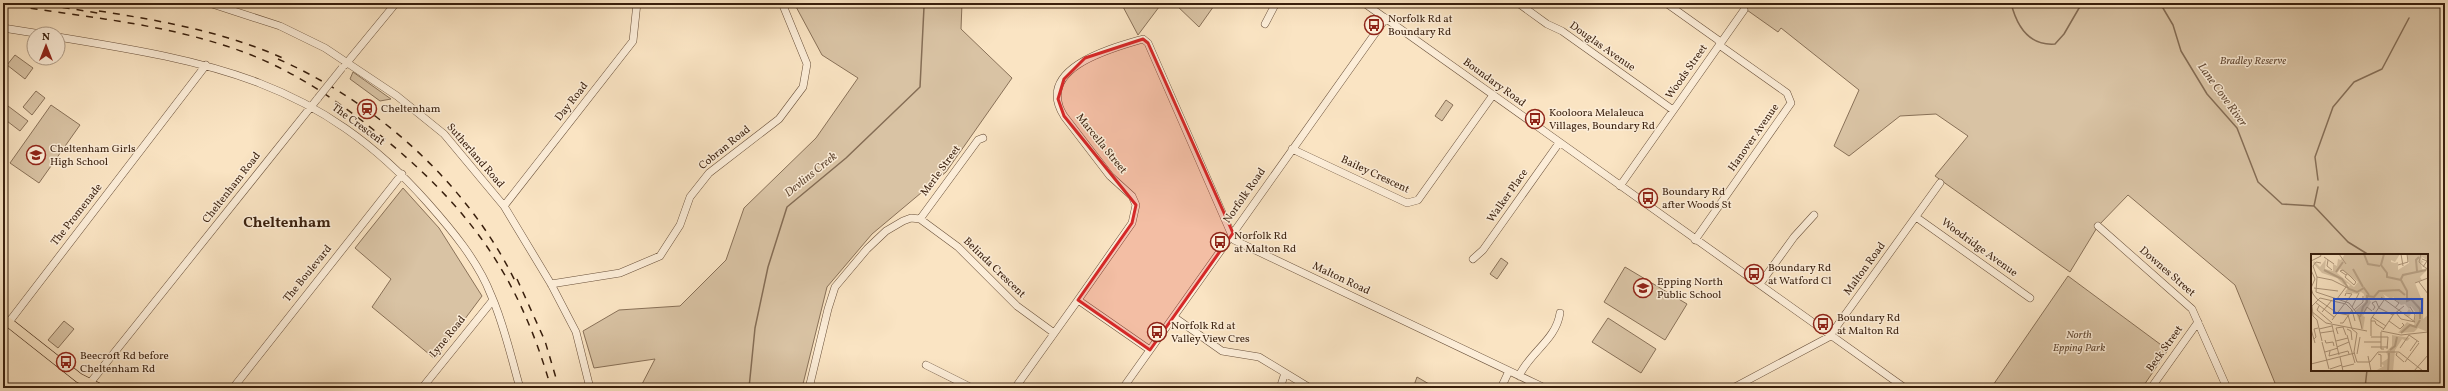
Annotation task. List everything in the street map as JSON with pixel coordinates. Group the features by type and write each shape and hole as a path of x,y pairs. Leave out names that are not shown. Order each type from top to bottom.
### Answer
{"main road":[{"path":"6,320 88,386 99,388"}],"street":[{"name":"Sutherland Road","path":"209,3 280,26 306,37 347,61 397,96 444,134 504,206 551,284 576,332 590,388"},
{"name":"Cheltenham Road","path":"88,386 347,61 396,3"},
{"name":"Day Road","path":"504,206 633,41 637,3"},
{"name":"Cobran Road","path":"551,284 620,273 660,256 680,225 690,197 709,173 779,119 803,87 807,64 782,3"},
{"path":"1265,24 1276,3"},
{"name":"Boundary Road","path":"1364,3 1905,388"},
{"name":"Douglas Avenue","path":"1518,3 1547,24 1562,31 1673,110"},
{"name":"Hanover Avenue","path":"1666,3 1787,93 1791,103 1695,240"},
{"name":"Woods Street","path":"1620,186 1744,10"},
{"name":"Norfolk Road","path":"1123,388 1386,18"},
{"path":"3,28 26,32"},
{"name":"The Crescent","path":"66,38 138,50 206,65 262,84 311,106 364,142 402,174 458,240 493,300 520,388"},
{"name":"Marcella Street","path":"1078,300 1132,223 1136,205 1132,196 1110,176 1064,116 1059,106 1059,91 1067,74 1086,58 1142,39 1148,43"},
{"name":"Malton Road","path":"1148,43 1234,240 1545,388"},
{"name":"The Promenade","path":"6,320 206,65"},
{"name":"Bailey Crescent","path":"1292,149 1407,203 1413,203 1418,200 1493,95"},
{"name":"Merle Street","path":"920,219 978,140 983,138"},
{"name":"Walker Place","path":"1473,259 1483,250 1559,143"},
{"name":"The Boulevard","path":"233,388 402,174"},
{"name":"Malton Road","path":"1733,388 1830,334 1940,183"},
{"path":"1760,284 1794,237 1814,215"},
{"name":"Woodridge Avenue","path":"1916,217 2030,298"},
{"path":"810,388 828,309 835,287 867,249 888,230 903,220 920,219"},
{"name":"Belinda Crescent","path":"920,219 972,259 1017,306 1054,333"},
{"name":"Downes Street","path":"2098,226 2192,309 2228,388"},
{"name":"Lyne Road","path":"422,388 493,300"},
{"path":"1015,388 1078,300 1150,350"},
{"path":"1519,376 1534,354 1551,335 1558,324 1560,313"},
{"path":"1174,316 1222,351 1259,357 1310,388"},
{"name":"Beck Street","path":"2151,388 2198,322"},
{"path":"926,365 972,388"},
{"path":"1501,388 1509,371"},
{"path":"1280,388 1285,373"}],"highlighted area":[{"path":"1143,39 1148,43 1233,233 1150,350 1078,300 1132,223 1136,205 1064,116 1058,99 1064,79 1085,58"}],"green space":[{"path":"794,3 962,3 961,29 1012,78 946,172 872,234 827,287 802,388 640,388 655,359 594,368 583,331 619,310 680,306 726,260 744,208 816,138 858,78 822,55"},
{"path":"1121,3 1162,3 1138,35"},
{"path":"1174,3 1216,3 1199,27"},
{"name":"Bradley Reserve","path":"1737,3 2445,3 2445,388 2277,388 2235,285 2128,195 2098,226 2070,272 1935,176 1968,136 1936,114 1900,116 1849,156 1834,146 1859,90 1781,28 1778,32"},
{"path":"15,55 26,63 26,66 33,68 25,79 7,65"},
{"path":"353,72 391,99 380,101 350,79"},
{"path":"36,91 45,98 32,115 23,107"},
{"path":"1446,100 1453,105 1442,121 1435,116"},
{"path":"51,105 80,125 39,183 10,163"},
{"path":"8,106 28,121 20,131 3,118 3,112"},
{"path":"403,188 439,228 482,296 435,359 372,307 391,279 355,248"},
{"path":"1501,258 1508,263 1497,279 1490,274"},
{"path":"1625,267 1687,304 1665,340 1604,302"},
{"name":"North Epping Park","path":"2068,276 2168,350 2142,388 1991,388"},
{"path":"1608,318 1656,349 1641,373 1592,342"},
{"path":"64,321 74,329 58,348 48,340"},
{"path":"1417,377 1436,388 1413,388"}],"waterway":[{"name":"Devlins Creek","path":"749,388 755,328 768,267 787,207 846,158 920,87 924,7 922,3"},
{"name":"Lane Cove River","path":"2011,3 2017,20 2026,33 2038,42 2046,44 2055,44 2064,34 2082,3"},
{"name":"Lane Cove River","path":"2160,3 2173,25 2181,51 2207,94 2237,128 2258,182 2282,204 2314,206 2348,242 2367,254"},
{"path":"2318,180 2315,157 2333,107 2354,82 2382,69 2409,18"},
{"path":"2314,206 2318,187"},
{"name":"Lane Cove River","path":"2365,388 2367,371"}],"railway":[{"path":"35,3 104,14"},
{"path":"3,4 141,25 196,37 223,45 244,52 284,70 303,80 340,104 408,159 463,215 486,244 523,310 538,347 551,388"},
{"path":"99,11 170,23 194,29 240,42 285,59"},
{"path":"278,59 315,77 351,99 385,124 417,151 447,182 474,214 497,249 517,285"},
{"path":"517,279 545,341 559,388"}],"place":[{"name":"Norfolk Rd at Boundary Rd","path":"1374,25"},
{"name":"Cheltenham","path":"367,109"},
{"name":"Kooloora Melaleuca Villages, Boundary Rd","path":"1535,119"},
{"name":"Cheltenham Girls High School","path":"36,155"},
{"name":"Boundary Rd after Woods St","path":"1648,198"},
{"name":"Norfolk Rd at Malton Rd","path":"1220,242"},
{"name":"Boundary Rd at Watford Cl","path":"1754,274"},
{"name":"Epping North Public School","path":"1643,288"},
{"name":"Boundary Rd at Malton Rd","path":"1823,324"},
{"name":"Norfolk Rd at Valley View Cres","path":"1157,332"},
{"name":"Beecroft Rd before Cheltenham Rd","path":"66,362"}],"district":[{"name":"Cheltenham","path":"287,223"}]}
